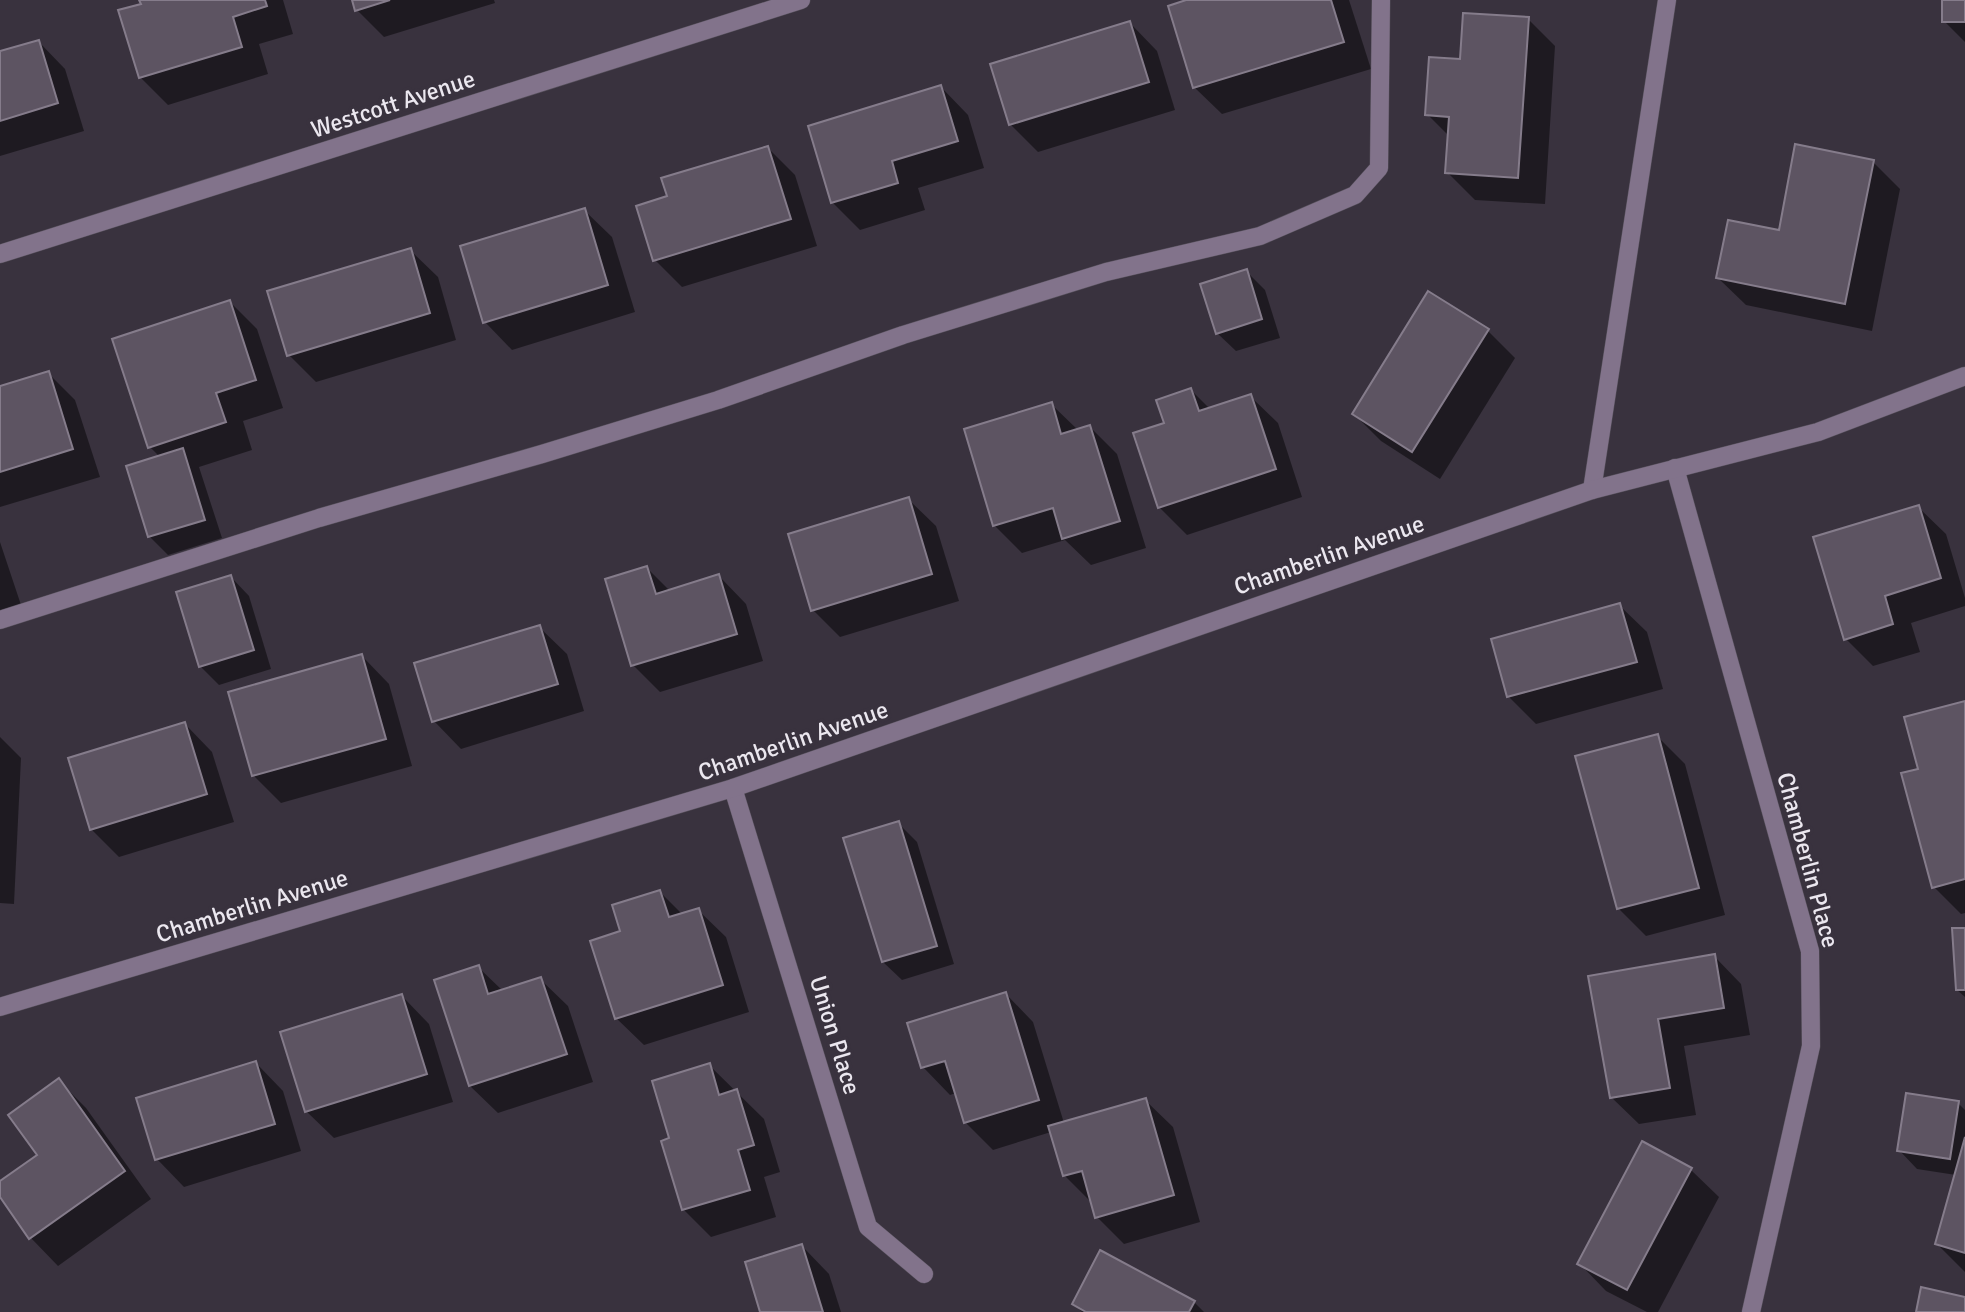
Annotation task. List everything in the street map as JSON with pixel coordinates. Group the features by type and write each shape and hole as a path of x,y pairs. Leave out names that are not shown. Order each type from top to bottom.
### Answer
{"street":[{"name":"Westcott Avenue","path":"0,254 801,0"},
{"path":"0,620 318,518 705,404 903,335 1106,272 1260,236 1354,195 1379,168 1381,0"},
{"path":"1592,490 1667,0"},
{"name":"Chamberlin Avenue","path":"0,1007 733,788 1592,490 1818,432 1965,376"},
{"name":"Chamberlin Place","path":"1675,468 1810,951 1811,1046 1751,1312"},
{"name":"Union Place","path":"733,788 868,1227 923,1274"}],"building":[{"path":"139,0 265,0 267,6 233,17 242,47 139,78 118,10 141,4"},
{"path":"352,0 390,0 355,11"},
{"path":"1186,0 1331,0 1344,42 1193,88 1168,6"},
{"path":"1942,0 1965,0 1965,22 1942,22"},
{"path":"1463,13 1529,17 1518,178 1445,173 1449,117 1425,115 1429,57 1460,59"},
{"path":"1130,21 1149,82 1009,125 990,64"},
{"path":"39,40 58,103 0,121 0,51"},
{"path":"941,85 958,141 892,161 898,183 831,203 808,126"},
{"path":"1795,144 1874,160 1845,304 1716,278 1728,220 1779,230"},
{"path":"768,146 791,219 653,261 636,206 667,196 661,178"},
{"path":"585,208 608,285 483,323 460,246"},
{"path":"411,248 430,313 287,356 267,291"},
{"path":"1247,269 1262,319 1216,334 1200,284"},
{"path":"1428,291 1489,329 1412,452 1352,414"},
{"path":"230,300 256,380 216,393 226,422 148,448 112,339"},
{"path":"49,371 73,449 0,472 0,386"},
{"path":"1191,388 1199,411 1251,394 1276,469 1158,508 1133,433 1164,423 1156,400"},
{"path":"1052,402 1061,434 1090,425 1120,521 1062,539 1053,508 993,526 964,429"},
{"path":"183,448 205,520 148,537 126,466"},
{"path":"909,497 932,574 811,611 788,534"},
{"path":"1919,505 1941,578 1885,596 1893,624 1844,640 1813,537"},
{"path":"647,566 656,594 719,574 737,634 631,666 605,579"},
{"path":"231,575 254,650 199,667 176,592"},
{"path":"1620,603 1637,662 1507,697 1491,639"},
{"path":"540,625 558,684 432,722 414,663"},
{"path":"362,654 386,739 252,776 228,692"},
{"path":"1965,701 1965,879 1932,888 1901,773 1918,769 1904,717"},
{"path":"185,722 207,794 90,830 68,758"},
{"path":"1658,734 1699,888 1617,909 1575,756"},
{"path":"899,821 937,946 882,962 843,838"},
{"path":"660,890 669,917 699,908 723,985 615,1019 590,941 620,931 612,905"},
{"path":"1952,928 1965,928 1965,990 1956,990"},
{"path":"1715,954 1724,1008 1658,1019 1670,1088 1610,1098 1588,976"},
{"path":"479,965 488,994 541,977 567,1054 469,1086 434,980"},
{"path":"1006,992 1039,1100 964,1123 945,1061 921,1068 907,1023"},
{"path":"402,994 427,1074 305,1112 280,1032"},
{"path":"256,1061 275,1124 155,1160 136,1098"},
{"path":"710,1063 719,1095 737,1089 754,1145 738,1150 750,1190 682,1210 661,1141 669,1138 652,1081"},
{"path":"59,1078 125,1171 29,1239 0,1197 0,1181 37,1155 8,1115"},
{"path":"1906,1093 1959,1101 1950,1159 1897,1151"},
{"path":"1146,1098 1174,1195 1095,1218 1082,1171 1063,1176 1048,1126"},
{"path":"1965,1137 1965,1253 1935,1244"},
{"path":"1642,1141 1692,1168 1627,1290 1577,1264"},
{"path":"802,1244 823,1312 760,1312 745,1262"},
{"path":"1100,1250 1195,1301 1189,1312 1086,1312 1072,1304"},
{"path":"1921,1287 1965,1297 1965,1312 1916,1312"}]}
